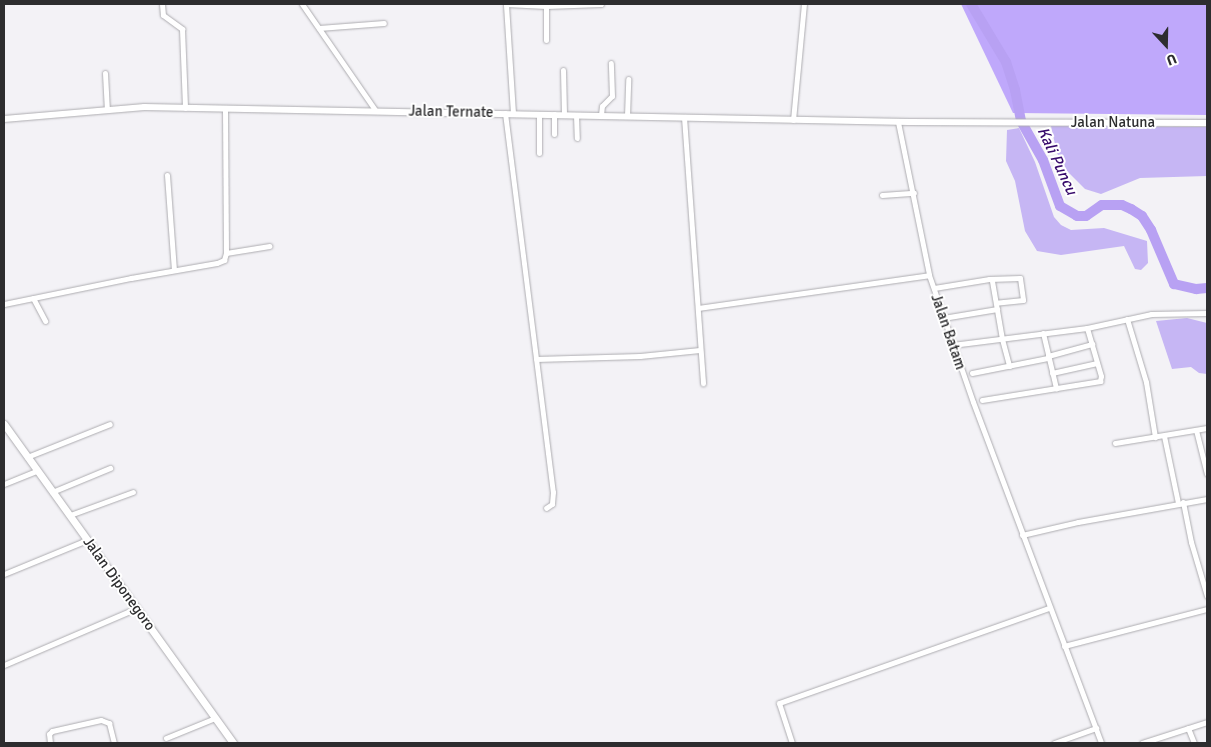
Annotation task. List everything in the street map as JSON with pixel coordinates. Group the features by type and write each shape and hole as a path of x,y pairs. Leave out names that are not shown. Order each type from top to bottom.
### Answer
{"main road":[{"name":"Jalan Diponegoro","path":"4,424 233,743"}],"street":[{"path":"162,4 164,15 182,29 186,108"},
{"path":"302,4 375,110"},
{"path":"513,113 506,4 546,6 601,4"},
{"path":"793,120 804,4"},
{"path":"546,6 546,40"},
{"path":"319,28 384,23"},
{"path":"601,115 602,106 612,96 611,63"},
{"path":"563,70 564,114"},
{"path":"105,73 107,110"},
{"path":"627,116 628,79"},
{"name":"Jalan Ternate","path":"4,119 144,107 375,110 898,122"},
{"path":"4,304 224,260 226,253 225,108"},
{"path":"505,113 553,492 552,504 546,508"},
{"path":"539,114 539,153"},
{"path":"554,114 554,134"},
{"path":"576,115 577,138"},
{"path":"684,117 703,383"},
{"name":"Jalan Natuna","path":"898,122 1207,122"},
{"name":"Jalan Batam","path":"898,122 914,193 929,275 943,318 1049,608 1101,743"},
{"path":"166,175 174,270"},
{"path":"882,196 914,193"},
{"path":"226,253 269,246"},
{"path":"698,308 929,275"},
{"path":"934,288 989,279 992,281 1020,278 1022,300 943,318"},
{"path":"992,281 1009,366"},
{"path":"33,298 45,321"},
{"path":"952,345 1087,328 1156,313 1207,313"},
{"path":"1127,319 1146,382 1156,437"},
{"path":"982,400 1100,380 1087,328"},
{"path":"1043,333 1056,388"},
{"path":"972,373 1048,357 1092,344"},
{"path":"536,359 640,356 700,350"},
{"path":"1052,373 1097,364"},
{"path":"27,457 110,424"},
{"path":"1115,443 1207,428"},
{"path":"1196,430 1207,474"},
{"path":"1164,436 1180,503 1207,596"},
{"path":"52,492 110,468"},
{"path":"4,484 37,471"},
{"path":"70,515 133,492"},
{"path":"1022,534 1207,498"},
{"path":"4,574 86,540"},
{"path":"4,665 137,608"},
{"path":"792,743 778,704 1049,608"},
{"path":"1064,646 1207,609"},
{"path":"166,738 215,718"},
{"path":"50,743 49,734 52,731 101,720 109,722 114,743"},
{"path":"1142,743 1207,722"},
{"path":"1054,743 1096,728"},
{"path":"1188,728 1194,743"}],"shaded area":[{"path":"961,4 1207,4 1207,115 1013,113"},
{"path":"1051,126 1207,127 1207,176 1140,178 1101,194 1085,189 1067,171 1057,153"},
{"path":"1019,128 1035,162 1054,217 1061,225 1071,230 1104,228 1147,241 1148,263 1141,270 1135,269 1124,246 1061,255 1037,251 1025,231 1015,181 1006,161 1007,130"},
{"path":"1187,318 1207,323 1207,374 1199,373 1191,367 1172,369 1156,321"}],"waterway":[{"name":"Kali Puncu","path":"971,4 1006,62 1015,90 1021,121 1043,160 1060,206 1077,216 1086,216 1102,205 1122,205 1131,209 1142,216 1151,230 1174,284 1196,289 1207,288"}]}
